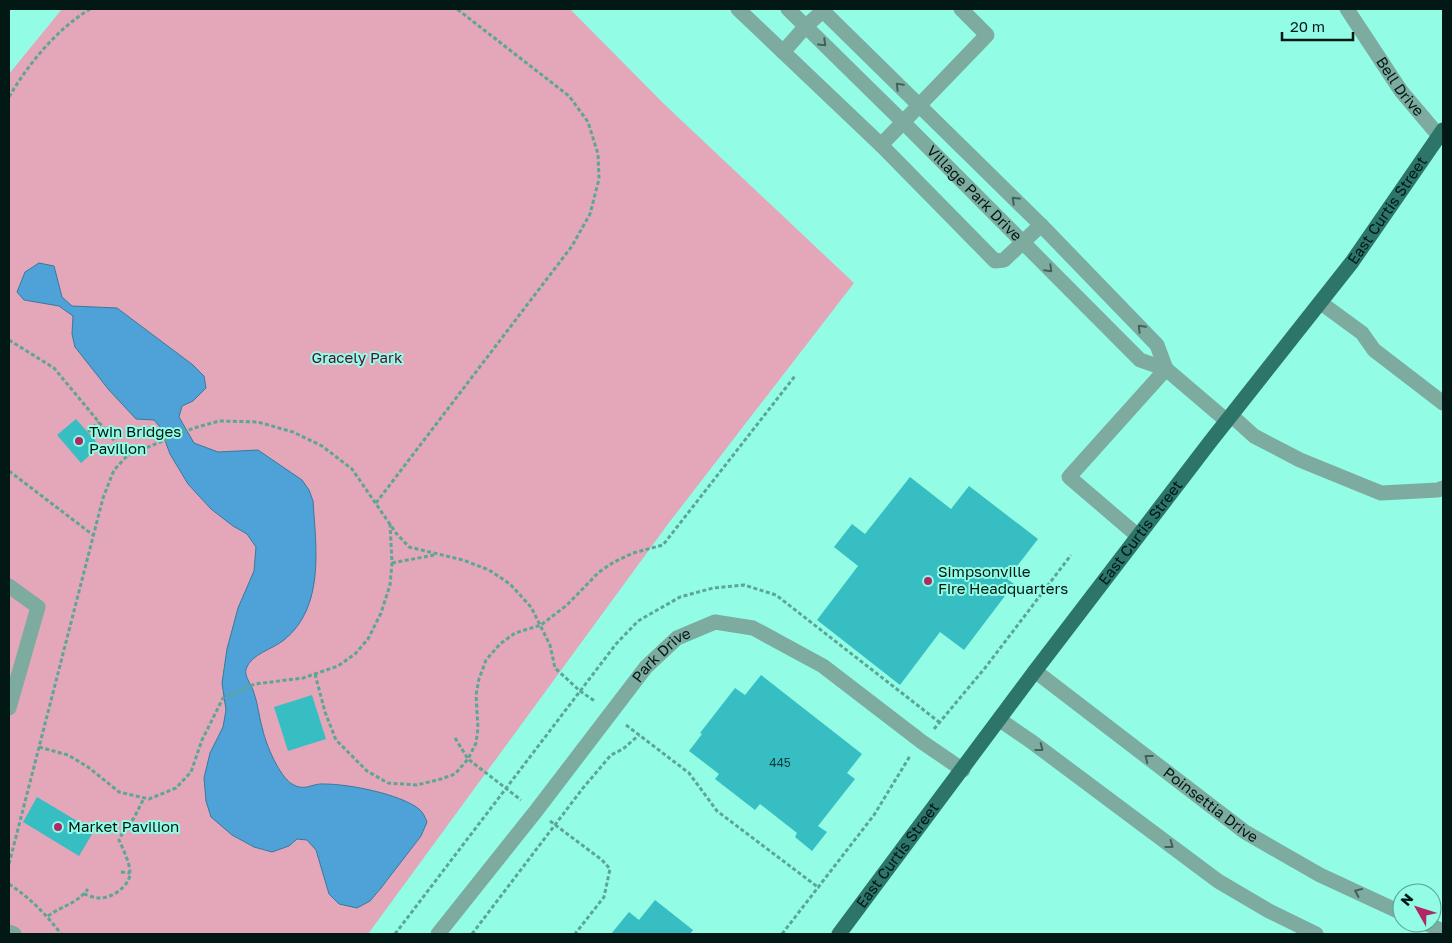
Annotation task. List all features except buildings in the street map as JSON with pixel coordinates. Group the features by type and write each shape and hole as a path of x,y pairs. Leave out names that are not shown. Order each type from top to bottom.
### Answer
{"main road":[{"name":"East Curtis Street","path":"839,934 1138,536 1352,262 1441,133"}],"street":[{"path":"738,9 881,145 994,261 1004,260 1041,225"},
{"name":"Village Park Drive","path":"788,9 1140,360 1166,369 1254,436 1300,460 1381,493 1438,490 1443,488"},
{"path":"783,52 823,9"},
{"name":"Village Park Drive","path":"823,9 1041,225 1157,344 1166,369"},
{"path":"881,145 987,35 960,9"},
{"name":"Bell Drive","path":"1347,9 1401,91 1441,133"},
{"path":"1321,302 1362,333 1374,350 1443,403"},
{"path":"1138,536 1069,477 1166,369"},
{"path":"9,586 38,607 9,708"},
{"name":"Park Drive","path":"438,934 536,811 646,667 677,638 715,622 753,628 823,666 922,742 962,770"},
{"name":"Poinsettia Drive","path":"1035,671 1245,832 1320,876 1392,908"},
{"path":"1000,720 1218,881 1269,911 1316,934"},
{"path":"9,932 14,934"}],"path":[{"path":"9,97 44,48 80,15 90,9"},
{"path":"376,503 572,246 590,214 599,179 598,154 588,122 569,96 457,9"},
{"path":"9,340 54,368 127,456"},
{"path":"314,674 325,712 336,740 367,771 388,783 418,785 441,780 455,774 468,760 476,743 478,728 476,694 486,660 500,644 515,633 541,625 567,605 599,572 614,562 634,553 663,545 795,376"},
{"path":"88,432 100,422"},
{"path":"9,864 93,535 103,498 114,470 127,456 194,428 219,422 258,422 293,432 322,446 352,469 396,533 409,547 463,560 488,570 510,584 531,607 541,625 550,645 555,668 598,703"},
{"path":"9,471 93,535"},
{"path":"39,747 68,755 88,767 119,792 149,799 176,788 191,772 202,740 223,698 255,684 303,678 338,666 354,654 368,639 381,613 390,585 392,563 390,524"},
{"path":"392,563 435,554"},
{"path":"396,934 616,644 638,621 680,596 713,588 744,585 776,595 939,722"},
{"path":"621,721 689,773 717,811 819,888"},
{"path":"472,934 610,755 623,749 639,735"},
{"path":"455,738 468,760 524,802"},
{"path":"84,894 99,898 111,896 122,888 128,880 130,873 119,840 134,818 144,798"},
{"path":"546,819 602,860 610,869 604,897 576,934"},
{"path":"121,872 130,873"},
{"path":"9,884 24,894 48,916 61,934"},
{"path":"48,916 60,907 71,904 88,889"}],"green space":[{"name":"Gracely Park","path":"62,9 570,9 663,103 854,283 668,524 368,934 9,934 9,74"}],"water":[{"path":"39,263 54,266 62,297 72,306 117,308 193,365 204,376 206,388 193,401 182,406 179,417 194,443 218,452 258,450 302,480 309,490 313,501 316,537 315,575 312,594 306,611 297,626 284,640 252,659 246,672 255,695 270,751 287,780 301,787 334,784 387,794 410,804 420,810 425,816 427,822 421,836 370,901 357,908 339,904 329,894 316,850 307,840 297,839 289,846 272,852 254,847 232,835 211,817 206,801 204,778 210,753 223,727 226,710 222,683 227,649 238,608 254,571 256,547 247,534 211,509 188,484 170,454 160,427 154,420 136,419 109,390 75,347 72,334 73,316 59,306 24,300 17,292 25,272"}],"place":[{"name":"Twin Bridges Pavilion","path":"79,441"},
{"name":"Simpsonville Fire Headquarters","path":"928,581"},
{"name":"Market Pavilion","path":"58,827"}]}
